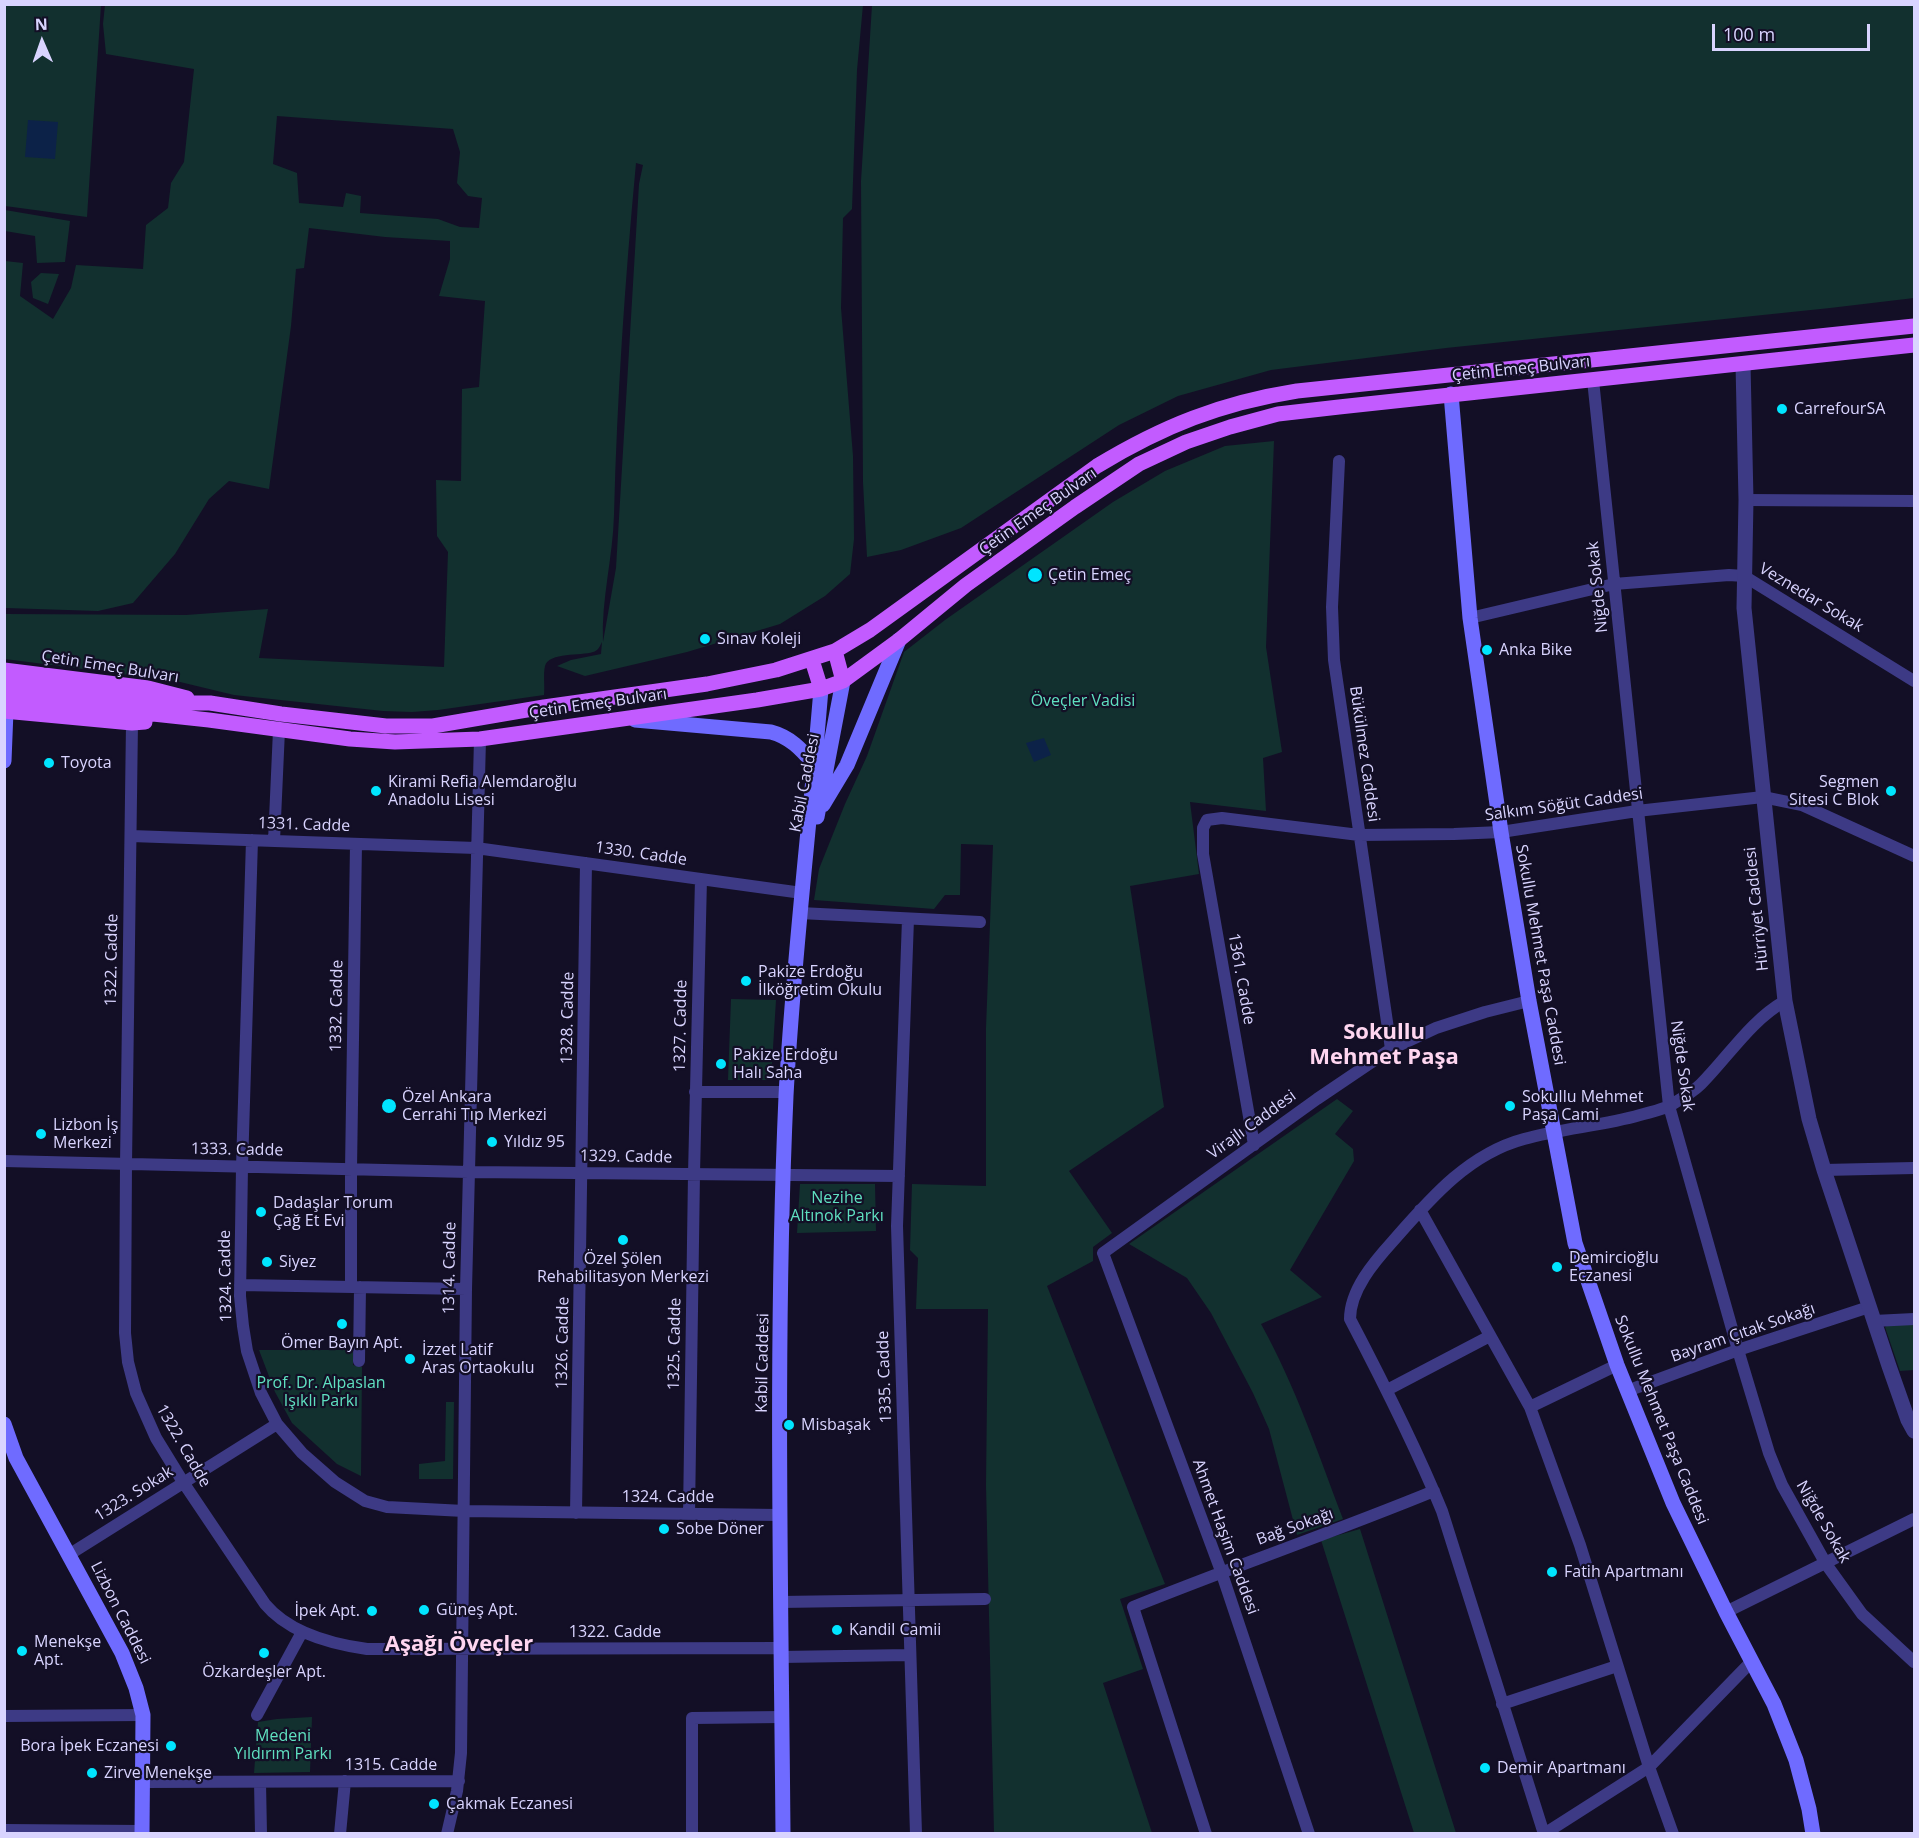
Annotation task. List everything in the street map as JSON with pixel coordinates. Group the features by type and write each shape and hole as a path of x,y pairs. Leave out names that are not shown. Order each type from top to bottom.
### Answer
{"main road":[{"name":"Çetin Emeç Bulvarı","path":"4,670 148,688 210,703 281,714 386,726 433,726 556,705 707,684 776,670 835,651 870,630 1097,466 1134,443 1211,410 1260,397 1297,391 1914,326"},
{"name":"Çetin Emeç Bulvarı","path":"5,706 209,720 350,739 395,742 480,739 821,689 843,681 899,640 966,585 1138,465 1186,442 1230,427 1278,414 1914,345"},
{"path":"1450,375 1451,394"},
{"name":"Sokullu Mehmet Paşa Caddesi","path":"1451,394 1470,618 1501,832 1529,1001 1575,1243 1617,1365 1673,1503 1774,1704 1796,1760 1813,1833"},
{"path":"818,812 847,765 899,640"},
{"path":"835,651 843,681"},
{"path":"812,660 821,689"},
{"name":"Kabil Caddesi","path":"802,893 843,681"},
{"name":"Çetin Emeç Bulvarı","path":"4,683 160,703 210,703"},
{"name":"Kabil Caddesi","path":"783,1833 779,1515 783,1175 800,913 821,689"},
{"name":"Çetin Emeç Bulvarı","path":"5,706 132,723 209,720"},
{"path":"4,761 5,706"},
{"path":"617,719 771,732 782,735 798,746 814,764"},
{"name":"Lizbon Caddesi","path":"5,1429 16,1458 122,1653 142,1705 142,1832"}],"street":[{"name":"Hürriyet Caddesi","path":"1743,364 1746,500 1744,608 1785,1000 1809,1119 1824,1170 1908,1420 1914,1431"},
{"name":"Niğde Sokak","path":"1593,380 1669,1106 1738,1350 1769,1452 1782,1485 1826,1564 1863,1614 1914,1662"},
{"name":"Bükülmez Caddesi","path":"1339,461 1332,641 1391,1050"},
{"path":"1746,500 1914,501"},
{"name":"Veznedar Sokak","path":"1470,618 1614,584 1729,574 1744,576 1914,681"},
{"name":"1322. Cadde","path":"132,723 126,1164 125,1333 128,1362 136,1393 149,1424 183,1482 265,1604 282,1620 302,1632 339,1644 367,1648 910,1654"},
{"path":"274,841 279,730"},
{"name":"1314. Cadde","path":"447,1833 459,1781 461,1742 466,1289 480,739"},
{"name":"Salkım Söğüt Caddesi","path":"1207,820 1222,818 1359,835 1413,836 1501,832 1637,811 1763,797 1802,806 1914,856"},
{"name":"1361. Cadde","path":"1207,820 1203,828 1203,854 1254,1144"},
{"name":"1331. Cadde","path":"130,836 476,848"},
{"name":"1324. Cadde","path":"252,840 240,1285 248,1351 261,1393 277,1424 302,1452 335,1482 365,1501 395,1508 779,1515"},
{"name":"1332. Cadde","path":"356,844 351,1169 359,1361"},
{"name":"1330. Cadde","path":"476,848 802,893"},
{"name":"1328. Cadde","path":"582,1173 586,863"},
{"name":"1327. Cadde","path":"694,1174 701,879"},
{"path":"800,913 980,922"},
{"name":"1335. Cadde","path":"908,919 897,1227 916,1833"},
{"path":"1752,1661 1649,1767 1544,1833 1442,1511 1387,1390 1350,1319 1350,1310 1359,1286 1381,1254 1420,1210 1471,1163 1502,1146 1524,1139 1614,1123 1669,1106 1699,1086 1769,1010 1785,1000"},
{"name":"Virajlı Caddesi","path":"1103,1253 1357,1071 1391,1050 1436,1028 1485,1011 1529,1001"},
{"path":"695,1092 787,1092"},
{"name":"1333. Cadde","path":"4,1161 469,1172"},
{"path":"1824,1170 1914,1168"},
{"name":"1329. Cadde","path":"469,1172 899,1176"},
{"name":"1326. Cadde","path":"576,1513 582,1173"},
{"name":"1325. Cadde","path":"689,1514 694,1174"},
{"path":"1420,1210 1530,1407 1580,1545 1649,1767 1673,1833"},
{"name":"Ahmet Haşim Caddesi","path":"1103,1253 1221,1571 1309,1833"},
{"path":"240,1285 466,1289"},
{"name":"Bayram Çıtak Sokağı","path":"1628,1391 1738,1350 1872,1314 1914,1319"},
{"path":"1387,1390 1490,1336"},
{"path":"1530,1407 1617,1365"},
{"name":"1323. Sokak","path":"70,1554 277,1424"},
{"name":"Bağ Sokağı","path":"1206,1833 1133,1607 1221,1571 1360,1522 1434,1491"},
{"path":"1726,1612 1914,1519"},
{"path":"780,1602 985,1599"},
{"path":"257,1715 302,1632"},
{"path":"1502,1704 1617,1666"},
{"path":"4,1705 8,1716 143,1715"},
{"path":"692,1833 692,1718 782,1717"},
{"path":"340,1833 345,1781"},
{"name":"1315. Cadde","path":"143,1782 459,1781"},
{"path":"260,1782 261,1833"},
{"path":"5,1831 142,1832"}],"green space":[{"path":"5,5 101,5 87,217 5,206"},
{"path":"105,5 863,5 857,70 852,209 843,218 841,308 853,456 854,539 850,574 825,596 780,624 687,652 585,676 557,666 571,660 601,654 602,642 595,651 552,658 544,669 544,695 438,710 383,711 234,695 176,681 5,659 5,614 186,615 268,609 259,658 444,667 448,552 437,536 436,480 461,481 462,389 479,387 485,301 439,296 450,259 450,241 385,237 309,228 304,268 296,269 291,326 269,489 229,481 209,499 175,554 133,603 98,611 6,608 5,261 23,263 20,296 53,319 71,288 76,265 143,269 146,225 168,208 171,183 184,162 194,69 106,54 103,24","holes":["277,116 453,129 460,152 457,183 468,196 482,198 479,228 460,227 438,219 360,213 361,196 346,193 343,207 299,203 297,173 273,164","636,163 643,165 639,184 616,568 603,642 604,610 613,531 622,339"]},
{"path":"872,5 1914,5 1914,298 1446,348 1271,370 1178,396 1119,425 961,528 901,550 867,557 863,482 861,181"},
{"path":"5,210 70,221 65,262 37,263 35,236 5,231"},
{"path":"41,273 59,274 48,304 33,298 31,282"},
{"name":"Öveçler Vadisi","path":"1274,441 1266,647 1282,752 1263,758 1266,811 1190,802 1199,874 1130,886 1164,1107 1069,1171 1112,1233 1093,1247 1093,1261 1047,1286 1165,1584 1120,1599 1143,1669 1103,1683 1152,1833 994,1833 986,1485 988,1309 916,1309 918,1258 910,1250 912,1184 986,1186 986,1028 993,845 961,844 960,895 945,895 934,909 814,900 819,869 867,756 904,652 945,620 1113,502 1165,471 1225,446"},
{"path":"731,999 776,1000 771,1080 728,1080"},
{"path":"1337,1099 1353,1111 1335,1134 1353,1149 1354,1161 1290,1270 1322,1297 1261,1324 1295,1395 1343,1519 1297,1535 1269,1429 1211,1313 1187,1278 1129,1244"},
{"name":"Nezihe Altınok Parkı","path":"800,1184 875,1184 876,1231 797,1233"},
{"path":"1914,1323 1914,1370 1900,1371 1885,1327 1890,1324"},
{"name":"Prof. Dr. Alpaslan Işıklı Parkı","path":"259,1350 353,1350 353,1365 362,1367 361,1476 337,1464 292,1423 275,1392"},
{"path":"446,1402 454,1402 453,1479 419,1479 419,1464 445,1461"},
{"path":"1360,1529 1456,1833 1414,1833 1321,1540"},
{"name":"Medeni Yıldırım Parkı","path":"312,1717 310,1772 254,1773 258,1722"}],"water":[{"path":"28,120 58,122 55,159 25,157"},
{"path":"1044,738 1051,755 1034,762 1026,743"}],"place":[{"name":"CarrefourSA","path":"1782,409"},
{"name":"Çetin Emeç","path":"1035,575"},
{"name":"Sınav Koleji","path":"705,639"},
{"name":"Anka Bike","path":"1487,650"},
{"name":"Toyota","path":"49,763"},
{"name":"Kirami Refia Alemdaroğlu Anadolu Lisesi","path":"376,791"},
{"name":"Segmen Sitesi C Blok","path":"1891,791"},
{"name":"Pakize Erdoğu İlköğretim Okulu","path":"746,981"},
{"name":"Pakize Erdoğu Halı Saha","path":"721,1064"},
{"name":"Özel Ankara Cerrahi Tıp Merkezi","path":"389,1106"},
{"name":"Sokullu Mehmet Paşa Cami","path":"1510,1106"},
{"name":"Lizbon İş Merkezi","path":"41,1134"},
{"name":"Yıldız 95","path":"492,1142"},
{"name":"Dadaşlar Torum Çağ Et Evi","path":"261,1212"},
{"name":"Özel Şölen Rehabilitasyon Merkezi","path":"623,1240"},
{"name":"Siyez","path":"267,1262"},
{"name":"Demircioğlu Eczanesi","path":"1557,1267"},
{"name":"Ömer Bayın Apt.","path":"342,1324"},
{"name":"İzzet Latif Aras Ortaokulu","path":"410,1359"},
{"name":"Misbaşak","path":"789,1425"},
{"name":"Sobe Döner","path":"664,1529"},
{"name":"Fatih Apartmanı","path":"1552,1572"},
{"name":"Güneş Apt.","path":"424,1610"},
{"name":"İpek Apt.","path":"372,1611"},
{"name":"Kandil Camii","path":"837,1630"},
{"name":"Menekşe Apt.","path":"22,1651"},
{"name":"Özkardeşler Apt.","path":"264,1653"},
{"name":"Bora İpek Eczanesi","path":"171,1746"},
{"name":"Demir Apartmanı","path":"1485,1768"},
{"name":"Zirve Menekşe","path":"92,1773"},
{"name":"Çakmak Eczanesi","path":"434,1804"}],"district":[{"name":"Sokullu Mehmet Paşa","path":"1384,1046"},
{"name":"Aşağı Öveçler","path":"459,1645"}]}
